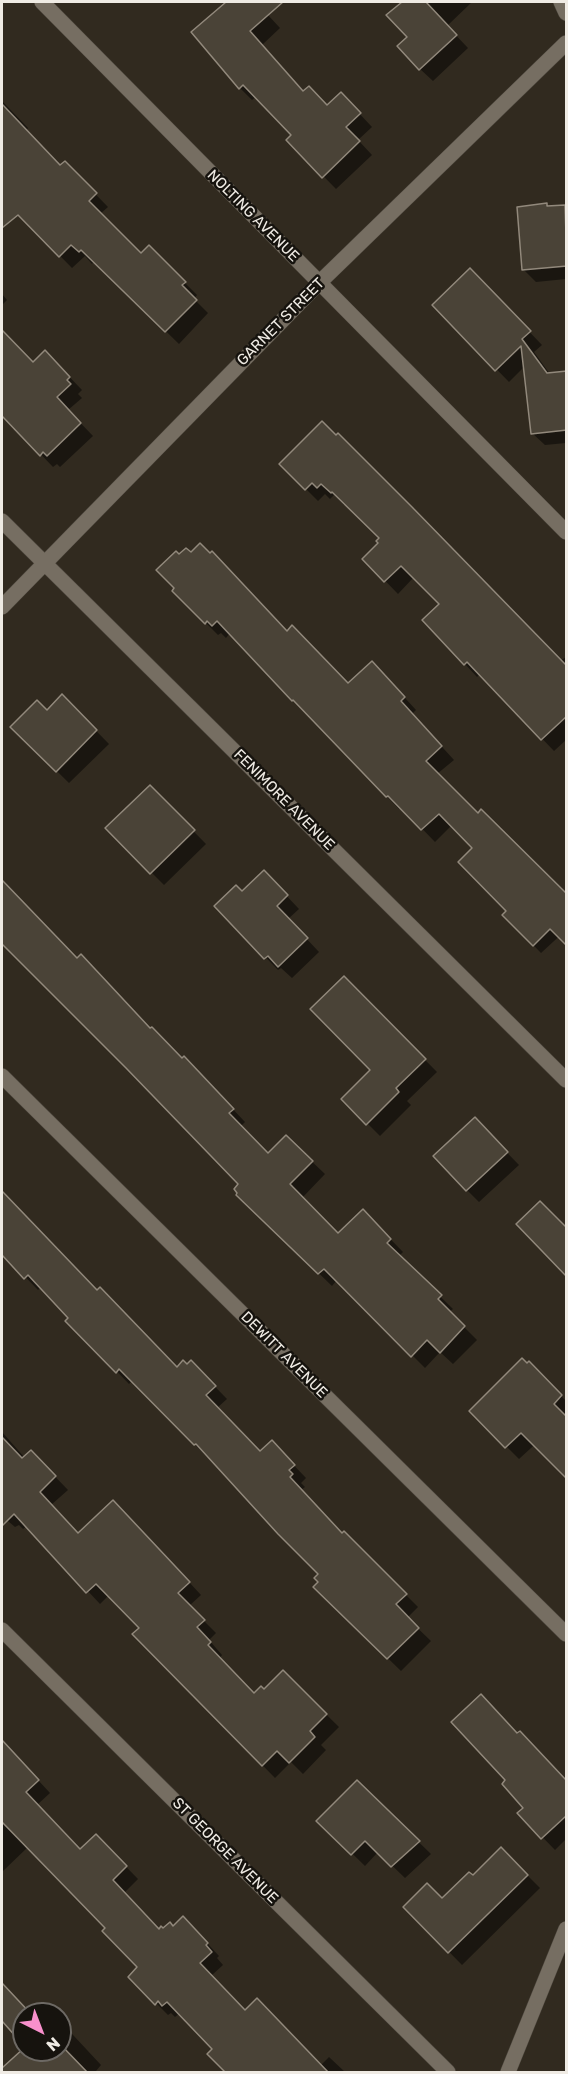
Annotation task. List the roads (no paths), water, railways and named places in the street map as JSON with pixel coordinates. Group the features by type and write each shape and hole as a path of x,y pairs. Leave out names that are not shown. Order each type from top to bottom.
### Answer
{"street":[{"name":"NOLTING AVENUE","path":"42,2 567,532"},
{"name":"GARNET STREET","path":"2,607 319,283 567,43"},
{"name":"FENIMORE AVENUE","path":"2,520 567,1080"},
{"name":"DEWITT AVENUE","path":"2,1076 567,1634"},
{"name":"ST GEORGE AVENUE","path":"2,1630 448,2073"},
{"path":"508,2073 567,1929"}]}
